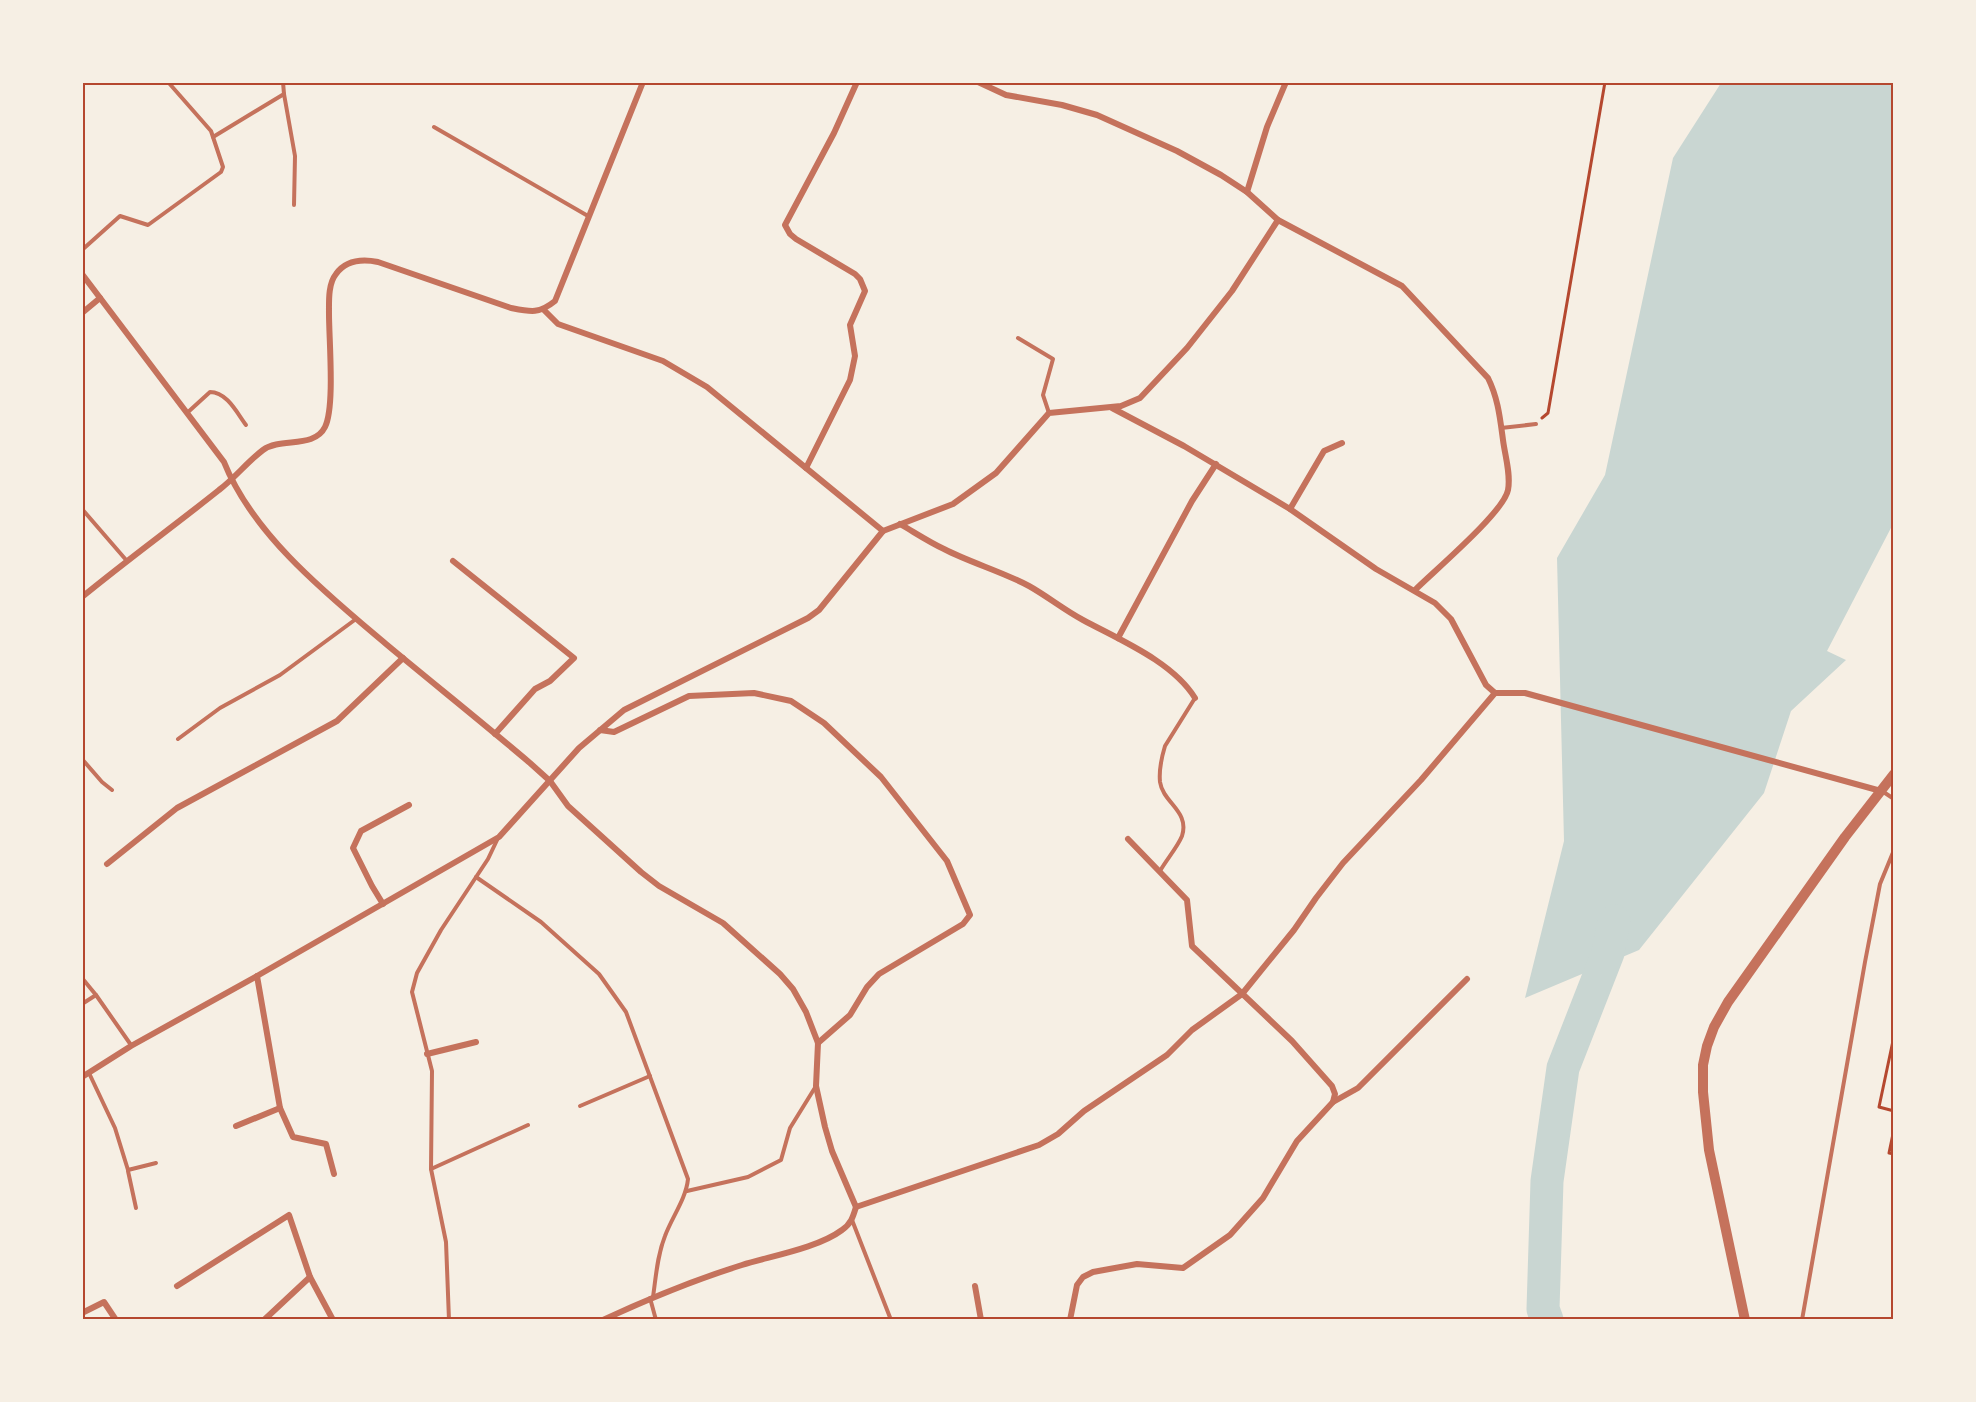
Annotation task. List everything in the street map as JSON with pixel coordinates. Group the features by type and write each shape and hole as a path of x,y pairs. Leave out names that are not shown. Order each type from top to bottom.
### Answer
{"street":[{"path":"82,597 231,480 249,461 266,448 276,443 314,439 324,429 330,410 329,305 331,287 336,274 350,263 366,260 378,262 511,308 530,312 544,310 555,301 643,82"},
{"path":"806,468 850,380 855,356 850,325 865,291 855,274 796,239 785,225 834,133 857,82"},
{"path":"978,82 1006,95 1062,105 1097,115 1177,151 1247,192 1278,219 1402,286 1488,378 1496,394 1508,478 1506,497 1491,518 1415,590"},
{"path":"1247,192 1267,127 1286,82"},
{"path":"86,1075 131,1046 499,837 579,748 624,710 798,623 819,610 883,531 953,504 996,473 1049,413 1121,406 1140,398 1187,348 1232,291 1278,219"},
{"path":"82,274 224,462 231,480 254,514 316,584 550,781 568,806 641,872 659,886 723,923 780,974 793,989 806,1012 818,1043 816,1086 832,1150 856,1207 852,1220 841,1231 820,1240 651,1298 603,1320"},
{"path":"82,314 100,298"},
{"path":"544,310 558,324 663,361 689,375 883,531"},
{"path":"1111,407 1216,464 1290,509 1376,568 1435,603 1450,619 1486,685 1495,693 1525,693 1881,791"},
{"path":"1290,509 1324,452 1342,443"},
{"path":"1118,638 1192,501 1216,464"},
{"path":"900,524 945,550 1002,572 1030,586 1080,618 1164,666 1187,684 1195,698"},
{"path":"453,561 574,658 550,681 535,688 495,734"},
{"path":"107,864 177,808 338,721 403,658"},
{"path":"600,730 614,732 689,696 754,693 791,701 824,723 880,777 947,861 970,915 963,924 879,974 867,987 850,1015 818,1043"},
{"path":"856,1207 1040,1144 1058,1134 1084,1111 1167,1055 1192,1030 1242,994 1294,930 1343,863 1428,772 1495,693"},
{"path":"1745,1320 1709,1150 1702,1077 1707,1046 1713,1027 1728,1002 1845,837 1893,774"},
{"path":"383,904 353,848 361,831 409,805"},
{"path":"1128,839 1187,900 1192,946 1292,1041 1332,1086 1335,1094 1333,1102"},
{"path":"257,976 280,1108 293,1137 326,1144 334,1174"},
{"path":"1070,1320 1077,1285 1083,1277 1093,1272 1137,1264 1183,1268 1230,1235 1263,1198 1298,1141 1333,1102 1358,1088 1467,979"},
{"path":"427,1054 476,1042"},
{"path":"236,1126 280,1108"},
{"path":"177,1286 289,1215 309,1277 333,1320"},
{"path":"264,1320 309,1277"},
{"path":"975,1286 981,1320"},
{"path":"82,1311 104,1302 116,1320"}],"lane":[{"path":"82,250 120,216 147,225 221,172 223,167 211,131 168,82"},
{"path":"283,82 295,156 294,205"},
{"path":"213,137 284,94"},
{"path":"434,127 588,216"},
{"path":"1018,338 1053,359 1043,395 1049,413"},
{"path":"187,413 210,392 220,393 246,425"},
{"path":"1501,428 1536,424"},
{"path":"82,509 127,562"},
{"path":"178,739 220,708 280,675 356,619"},
{"path":"1160,871 1182,836 1183,822 1182,814 1163,790 1160,782 1163,754 1165,746 1195,698"},
{"path":"82,759 112,790"},
{"path":"1881,791 1893,799"},
{"path":"449,1320 446,1242 431,1168 432,1071 412,992 417,973 441,930 488,859 499,837"},
{"path":"1802,1320 1864,962 1880,884 1893,850"},
{"path":"476,877 541,922 599,974 626,1011 688,1179 687,1191 664,1238 659,1255 651,1298 656,1320"},
{"path":"82,978 131,1046"},
{"path":"82,1004 96,995"},
{"path":"86,1075 115,1128 128,1170 136,1208"},
{"path":"580,1106 650,1076"},
{"path":"687,1191 748,1177 781,1160 790,1128 816,1086"},
{"path":"431,1168 528,1125"},
{"path":"128,1170 156,1163"},
{"path":"852,1220 891,1320"}],"path":[{"path":"1536,424 1548,413 1605,82"},
{"path":"1893,1036 1879,1107 1893,1111"},
{"path":"1893,1129 1889,1154 1893,1154"}],"shaded area":[{"path":"1721,83 1893,83 1893,524 1827,651 1846,660 1791,711 1764,793 1639,950 1525,998 1564,841 1557,558 1605,475 1673,158"}],"waterway":[{"path":"1547,1320 1543,1309 1547,1181 1563,1068 1608,953 1614,921"}]}
